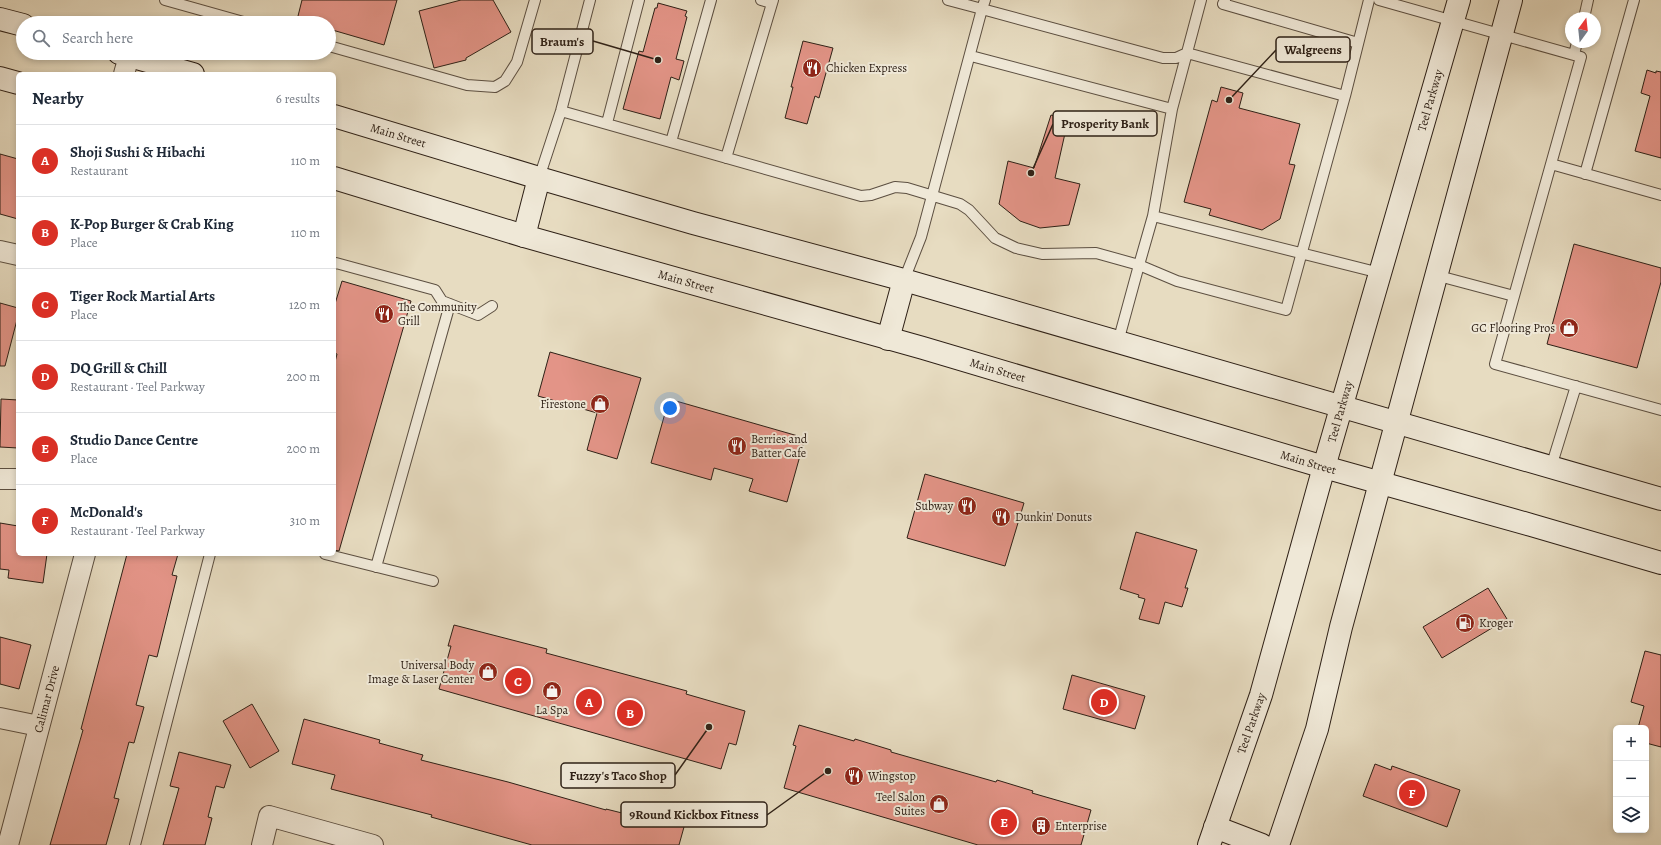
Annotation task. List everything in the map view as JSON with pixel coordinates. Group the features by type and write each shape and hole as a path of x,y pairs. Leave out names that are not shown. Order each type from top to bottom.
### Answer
{"main road":[{"name":"Teel Parkway","path":"1212,836 1261,695 1324,467 1458,0"},
{"path":"1278,845 1317,728 1341,627 1435,275 1511,0"},
{"path":"0,19 16,24"},
{"path":"124,61 182,72"},
{"path":"0,78 16,82"},
{"name":"Main Street","path":"336,117 700,225 904,280 1661,499"},
{"path":"524,236 539,178"},
{"name":"Main Street","path":"336,179 524,236 888,339 1324,467 1661,563"},
{"path":"888,339 904,280"},
{"path":"1212,836 1262,845"}],"street":[{"path":"0,251 16,255"},
{"path":"0,479 16,479"},
{"name":"Calimar Drive","path":"8,845 84,556"},
{"path":"0,718 39,726"},
{"path":"262,845 270,816 373,845"}],"lane":[{"path":"165,0 222,16"},
{"path":"336,48 467,85 495,87 506,81 517,62 535,0"},
{"path":"539,178 561,111 590,0"},
{"path":"607,124 639,0"},
{"path":"671,142 711,0"},
{"path":"726,158 773,1 761,0"},
{"path":"948,0 984,5 1163,58 1176,58 1188,53 1345,96"},
{"path":"1118,342 1154,216 1172,109 1201,0"},
{"path":"1225,0 1223,4 1358,43"},
{"path":"561,111 862,196 899,186 960,204 970,210 995,238 1016,248 1042,254 1096,253 1139,265 1177,281 1286,310 1345,96 1369,0"},
{"path":"1379,0 1581,57 1495,364 1661,410"},
{"path":"1585,12 1588,0"},
{"path":"1584,174 1634,0"},
{"path":"904,280 921,237 984,5"},
{"path":"1574,55 1576,48"},
{"path":"971,56 1172,109"},
{"path":"1551,164 1661,195"},
{"path":"1154,216 1380,273"},
{"path":"336,263 435,290 442,301 478,314 492,306"},
{"path":"1435,275 1514,296"},
{"path":"376,567 450,304"},
{"path":"1552,467 1576,386"},
{"path":"135,845 209,556"},
{"path":"333,556 432,581"}],"building":[{"path":"302,0 397,0 384,45 336,31 336,16 298,16"},
{"path":"461,0 493,0 511,32 466,58 466,60 434,68 419,11"},
{"path":"658,3 687,11 685,16 687,17 676,59 684,61 679,80 671,77 660,119 623,109 639,51 643,52 655,8 657,8"},
{"name":"Chicken Express","path":"803,41 833,48 819,98 815,96 807,124 785,118 793,87 791,87"},
{"path":"1647,70 1656,73 1656,71 1661,72 1661,158 1635,151 1650,96 1641,93"},
{"path":"1221,87 1243,93 1239,108 1300,124 1289,164 1295,165 1280,219 1262,230 1209,215 1211,209 1184,202 1212,100 1217,102"},
{"path":"1051,115 1068,120 1055,178 1080,184 1069,225 1040,228 1020,221 999,204 1008,161 1034,168"},
{"path":"0,154 16,158 16,218 0,214"},
{"path":"1574,244 1661,268 1661,282 1637,368 1547,344"},
{"path":"342,281 411,301 339,551 336,550 336,300"},
{"path":"0,303 16,307 16,324 5,366 0,366"},
{"name":"Firestone","path":"550,352 641,378 617,459 587,450 597,413 538,396"},
{"path":"1,399 16,400 16,448 0,447"},
{"path":"669,399 805,438 787,502 749,491 753,479 714,468 711,480 651,463"},
{"path":"925,474 1024,503 1005,566 907,538"},
{"path":"0,523 16,526 16,556 47,556 43,583 8,578 9,570 0,569"},
{"path":"1136,532 1197,550 1185,588 1188,588 1182,607 1165,602 1159,624 1139,619 1145,599 1138,597 1139,595 1120,589"},
{"path":"126,556 177,556 172,575 177,576 157,657 149,655 136,705 144,707 134,743 129,742 114,798 119,799 106,845 50,845 83,730 81,729"},
{"name":"Kroger","path":"1488,588 1507,619 1442,658 1423,627"},
{"path":"454,625 547,649 546,653 687,691 686,694 745,711 736,745 729,743 721,769 439,689 451,646 448,646"},
{"path":"0,637 31,645 19,689 0,684"},
{"path":"1645,651 1661,655 1661,747 1649,744 1649,725 1639,725 1644,706 1631,702"},
{"path":"1072,675 1145,696 1135,729 1063,709"},
{"path":"252,704 279,751 250,768 223,721"},
{"path":"304,719 380,740 379,743 423,755 421,760 508,782 606,810 650,820 650,818 684,827 679,845 532,845 431,817 432,815 331,789 335,775 292,764"},
{"path":"799,725 854,741 855,739 891,750 891,752 996,782 997,780 1033,791 1032,793 1091,810 1081,845 978,845 784,788 796,746 793,745"},
{"path":"179,752 231,765 224,788 216,786 208,817 212,818 205,845 163,845 179,788 170,786"},
{"path":"1375,764 1391,770 1392,766 1460,790 1447,827 1363,796"}],"place":[{"name":"Braum's","path":"658,60"},
{"name":"Chicken Express","path":"812,68"},
{"name":"Walgreens","path":"1229,100"},
{"name":"Prosperity Bank","path":"1031,173"},
{"name":"The Community Grill","path":"384,314"},
{"name":"GC Flooring Pros","path":"1569,328"},
{"name":"Firestone","path":"600,404"},
{"name":"Berries and Batter Cafe","path":"737,446"},
{"name":"Subway","path":"967,506"},
{"name":"Dunkin' Donuts","path":"1001,517"},
{"name":"Kroger","path":"1465,623"},
{"name":"Universal Body Image & Laser Center","path":"488,672"},
{"name":"Tiger Rock Martial Arts","path":"518,681"},
{"name":"La Spa","path":"552,691"},
{"name":"Shoji Sushi & Hibachi","path":"589,702"},
{"name":"DQ Grill & Chill","path":"1104,702"},
{"name":"K-Pop Burger & Crab King","path":"630,713"},
{"name":"Fuzzy's Taco Shop","path":"709,727"},
{"name":"9Round Kickbox Fitness","path":"828,771"},
{"name":"Wingstop","path":"854,776"},
{"name":"McDonald's","path":"1412,793"},
{"name":"Teel Salon Suites","path":"939,804"},
{"name":"Studio Dance Centre","path":"1004,822"},
{"name":"Enterprise","path":"1041,826"}]}
